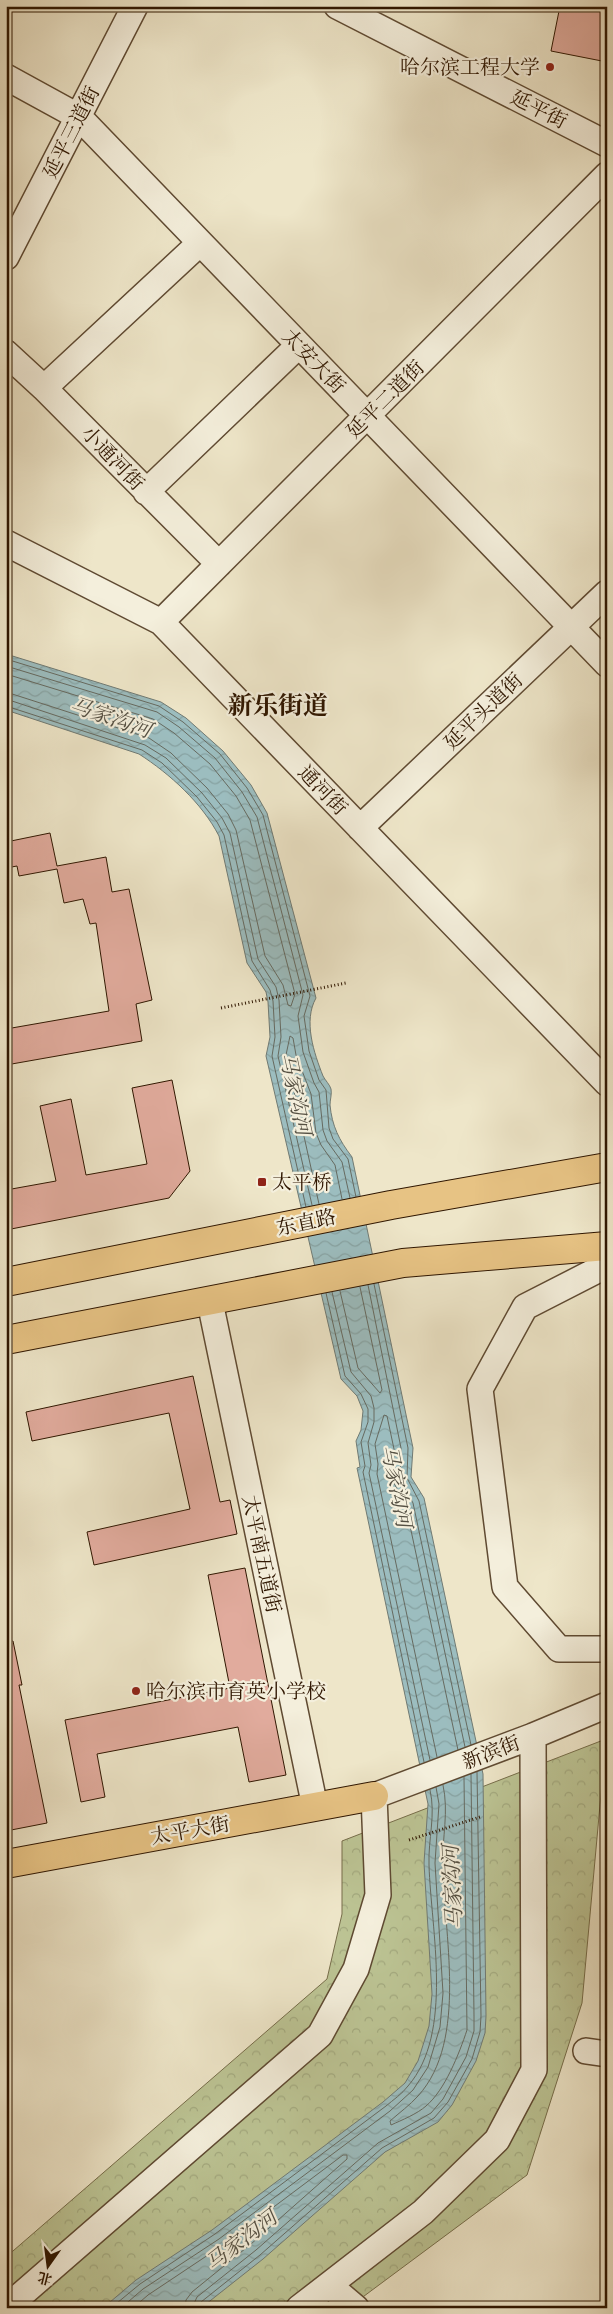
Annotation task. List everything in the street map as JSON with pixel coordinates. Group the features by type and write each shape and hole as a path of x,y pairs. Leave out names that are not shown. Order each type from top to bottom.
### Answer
{"main road":[{"name":"东直路","path":"6,1282 391,1205 607,1166"},
{"path":"6,1340 210,1302 403,1263 607,1246"},
{"name":"太平大街","path":"6,1864 374,1796"}],"street":[{"name":"延平三道街","path":"6,257 135,6"},
{"name":"延平街","path":"337,6 370,14 607,144"},
{"name":"太安大街","path":"6,77 79,117 607,664"},
{"name":"延平二道街","path":"161,622 607,175"},
{"path":"44,388 200,243"},
{"path":"146,492 300,345"},
{"name":"小通河街","path":"6,353 44,388 219,564"},
{"name":"通河街","path":"6,543 161,622 607,1083"},
{"name":"延平头道街","path":"360,828 607,593"},
{"path":"607,1265 525,1307 480,1390 505,1587 559,1649 607,1649"},
{"name":"太平南五道街","path":"210,1302 315,1807"},
{"name":"新滨街","path":"374,1796 533,1736 607,1705"},
{"path":"299,2308 423,2212 497,2140 534,2070 533,1736"},
{"path":"6,2308 320,2035 356,1969 378,1895 374,1796"},
{"path":"329,2285 356,2308"}],"path":[{"path":"221,1008 346,984"},
{"path":"409,1840 480,1817"}],"green space":[{"path":"606,1739 582,2003 527,2175 348,2308 6,2308 6,2257 327,1979 342,1914 342,1841"}],"water":[{"name":"马家沟河","path":"6,654 161,702 186,718 223,751 251,785 267,813 316,998 310,1017 313,1047 323,1076 331,1089 330,1105 334,1126 343,1145 352,1157 413,1448 411,1477 424,1498 483,1774 486,2016 485,2033 476,2061 452,2105 438,2122 385,2152 263,2259 201,2308 103,2308 136,2280 212,2230 383,2102 405,2083 418,2061 429,2026 432,1994 424,1863 428,1804 357,1468 360,1467 356,1441 361,1430 363,1411 357,1396 341,1379 266,1056 270,1037 266,992 247,963 219,836 204,812 184,790 139,754 6,710"}],"building":[{"path":"560,6 607,6 607,62 551,51"},
{"path":"50,833 57,866 106,857 112,892 129,889 152,1000 136,1004 142,1041 6,1065 6,1029 109,1011 96,923 90,924 83,899 64,903 57,869 19,876 17,866 6,868 6,842"},
{"path":"172,1080 190,1171 169,1198 6,1230 6,1190 56,1181 40,1106 71,1099 86,1175 147,1164 132,1088"},
{"path":"193,1376 220,1502 230,1500 237,1534 94,1565 87,1532 190,1509 169,1413 32,1441 26,1412"},
{"path":"245,1568 286,1775 249,1782 238,1727 97,1754 105,1797 81,1802 65,1720 230,1688 208,1575"},
{"path":"6,1641 13,1641 22,1685 19,1685 47,1823 6,1831 6,1800 11,1799 6,1772"}],"place":[{"name":"哈尔滨工程大学","path":"550,67"},
{"name":"太平桥","path":"262,1182"},
{"name":"哈尔滨市育英小学校","path":"136,1691"}],"district":[{"name":"新乐街道","path":"278,705"}]}
